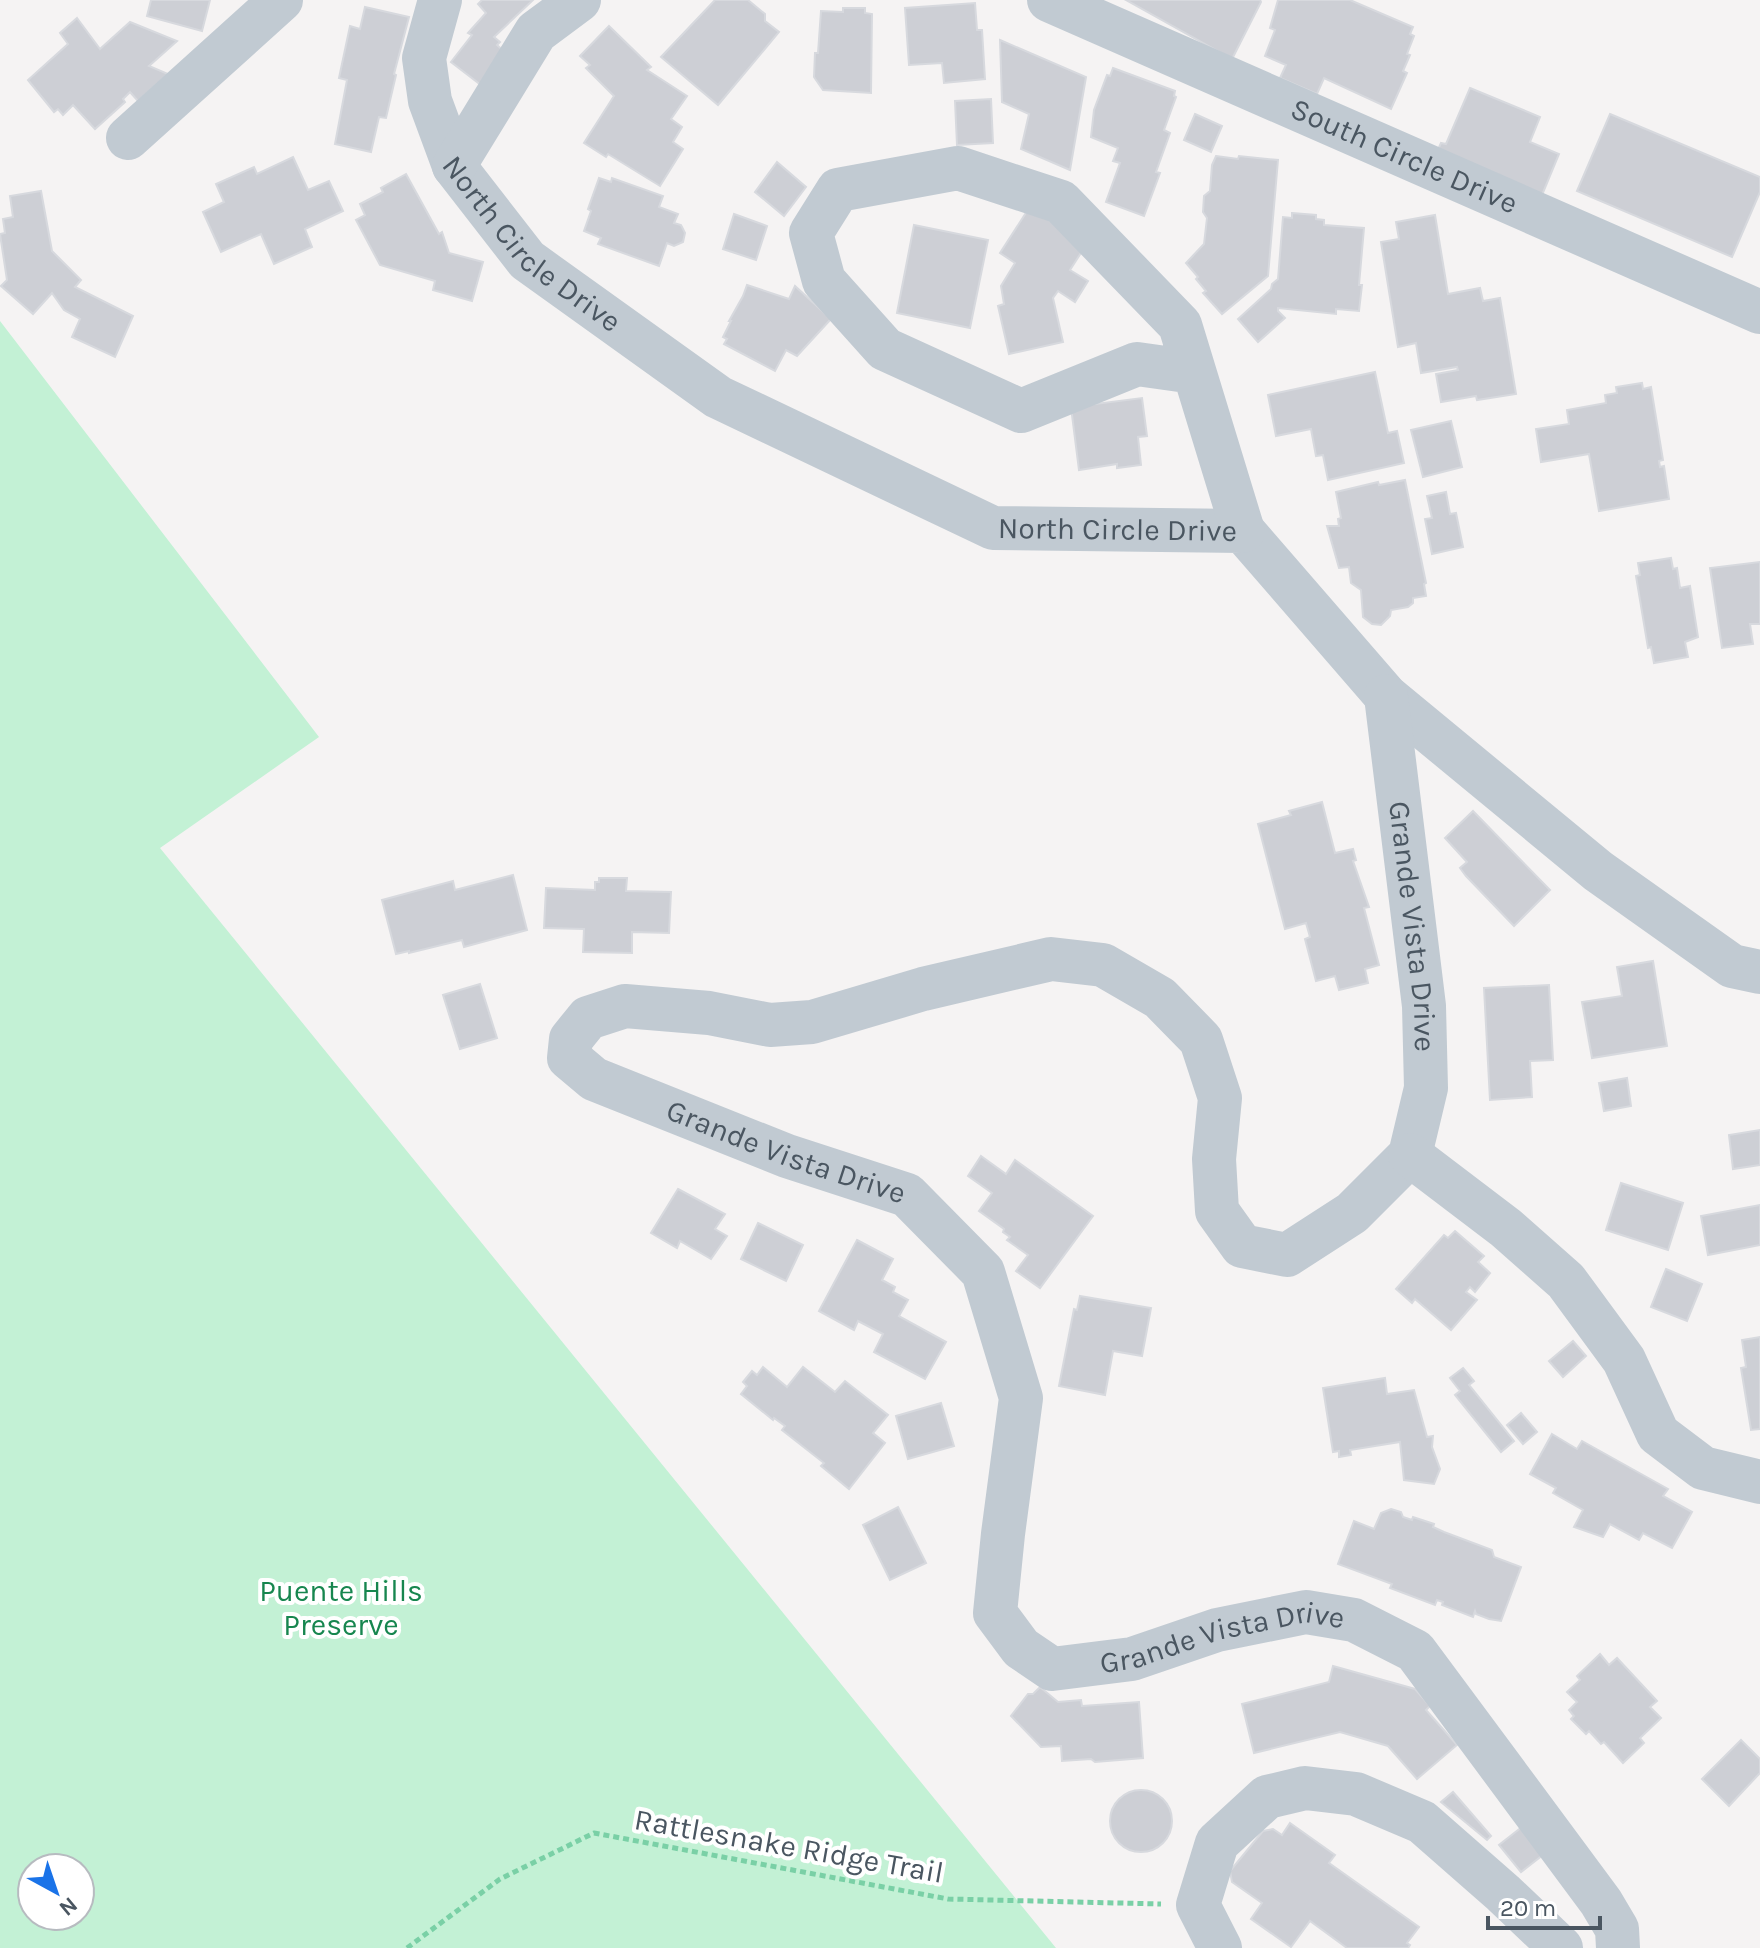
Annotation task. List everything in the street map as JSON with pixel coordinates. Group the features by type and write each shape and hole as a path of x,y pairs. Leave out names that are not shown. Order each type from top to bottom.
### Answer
{"street":[{"path":"128,138 281,0"},
{"name":"North Circle Drive","path":"440,0 424,58 430,101 454,166 527,260 718,397 993,528 1243,531 1386,696 1598,871 1732,966 1760,972"},
{"path":"454,166 536,32 579,0"},
{"name":"South Circle Drive","path":"1049,0 1760,312"},
{"path":"1194,372 1137,364 1021,411 885,349 824,281 811,233 838,190 958,168 1061,202 1180,325 1243,531"},
{"name":"Grande Vista Drive","path":"1386,696 1424,1006 1426,1088 1410,1155 1352,1213 1287,1255 1242,1246 1217,1211 1214,1159 1220,1098 1201,1040 1160,998 1103,965 1051,959 923,989 812,1022 770,1025 709,1013 625,1006 588,1018 571,1039 569,1058 594,1079 787,1156 907,1195 983,1272 1021,1398 995,1613 1021,1648 1052,1669 1132,1659 1217,1630 1306,1612 1354,1620 1415,1651 1601,1902 1617,1929 1618,1948"},
{"path":"1410,1155 1506,1228 1566,1281 1624,1360 1658,1434 1703,1468 1760,1482"},
{"path":"1220,1948 1198,1905 1217,1843 1267,1797 1305,1788 1356,1794 1422,1822 1561,1948"}],"path":[{"name":"Rattlesnake Ridge Trail","path":"407,1948 500,1879 594,1833 948,1899 1198,1905"}],"green space":[{"name":"Puente Hills Preserve","path":"0,321 319,737 160,848 1056,1948 0,1948"}],"building":[{"path":"151,0 210,0 202,31 147,16"},
{"path":"482,0 533,0 494,37 506,53 481,85 451,62 472,35 468,33 486,13 478,4"},
{"path":"715,0 748,0 765,14 765,21 779,32 718,105 661,57"},
{"path":"1126,0 1260,0 1261,2 1232,59"},
{"path":"1278,0 1350,0 1413,27 1410,34 1414,36 1407,54 1410,55 1403,71 1407,73 1391,109 1324,78 1317,94 1280,78 1286,65 1265,56 1275,30 1270,28"},
{"path":"975,3 977,30 982,30 985,79 944,83 942,63 909,65 905,8"},
{"path":"365,7 409,17 386,118 379,117 371,152 335,144 347,80 339,78 350,26 360,29"},
{"path":"843,8 865,8 865,13 872,14 871,93 823,90 814,77 821,11 843,12"},
{"path":"77,18 100,49 130,22 177,41 149,66 168,74 138,101 130,92 123,99 125,102 95,129 73,105 63,115 58,109 54,112 28,80 68,44 60,33"},
{"path":"609,26 651,67 647,70 687,96 671,119 682,127 673,142 683,149 660,186 584,143 614,96 586,68 590,65 580,56"},
{"path":"1000,40 1086,77 1070,170 1021,149 1029,114 1002,102"},
{"path":"1113,68 1175,91 1176,97 1164,130 1170,133 1156,172 1160,173 1144,216 1106,202 1120,163 1113,161 1118,148 1091,137 1094,110 1107,75 1110,76"},
{"path":"1470,88 1540,117 1530,142 1559,154 1540,200 1436,154 1441,143 1446,144"},
{"path":"991,99 993,143 957,145 955,101"},
{"path":"1195,114 1222,126 1211,152 1184,140"},
{"path":"1610,114 1760,177 1760,192 1732,257 1577,191"},
{"path":"1216,156 1278,160 1268,276 1222,314 1203,293 1206,291 1186,263 1204,244 1207,218 1203,212 1204,196 1210,191 1212,165"},
{"path":"293,157 308,190 329,181 343,211 305,229 312,247 274,264 261,234 221,252 203,212 224,202 216,184 254,167 257,174"},
{"path":"777,162 806,187 784,216 755,192"},
{"path":"406,174 439,234 442,232 449,253 483,262 472,301 433,290 435,281 380,265 356,220 365,215 360,204 383,192 381,188"},
{"path":"599,178 611,182 612,178 663,196 659,207 678,214 674,223 681,225 685,233 683,242 674,246 667,243 659,266 598,244 601,238 584,231"},
{"path":"41,191 52,251 81,280 75,287 133,316 115,357 72,337 80,319 64,310 52,293 33,314 1,286 7,280 0,234 5,233 3,219 13,217 10,196"},
{"path":"1031,205 1088,242 1070,270 1088,281 1075,302 1058,291 1053,298 1063,342 1009,354 998,306 1004,304 1001,286 1015,263 1000,253"},
{"path":"1292,213 1316,215 1316,219 1324,220 1324,225 1364,228 1359,311 1336,309 1336,314 1278,308 1285,318 1258,342 1238,319 1278,279 1283,217 1292,218"},
{"path":"734,214 767,226 756,260 723,249"},
{"path":"1435,215 1448,294 1480,288 1483,301 1500,298 1516,394 1441,402 1436,374 1458,370 1457,367 1421,373 1416,343 1398,347 1381,242 1399,239 1396,222"},
{"path":"914,225 988,240 970,328 897,313"},
{"path":"747,285 789,299 795,286 831,319 797,356 786,350 775,371 724,344 727,339 723,337 729,321"},
{"path":"1375,372 1388,433 1397,431 1404,463 1328,480 1323,455 1316,456 1311,429 1276,436 1268,395"},
{"path":"1642,383 1643,389 1651,387 1663,460 1659,461 1660,467 1664,466 1669,499 1599,511 1589,454 1541,462 1536,429 1569,424 1567,410 1606,403 1605,395 1617,393 1616,387"},
{"path":"1142,398 1147,436 1138,437 1141,465 1117,468 1117,464 1079,470 1071,407"},
{"path":"1451,421 1462,467 1423,477 1411,430"},
{"path":"1405,480 1426,596 1413,598 1413,603 1408,607 1391,610 1390,616 1381,625 1372,624 1363,617 1361,590 1351,583 1349,567 1339,568 1327,526 1339,526 1338,519 1341,518 1336,492 1378,482 1379,485"},
{"path":"1446,492 1450,514 1456,513 1463,547 1432,554 1425,519 1432,518 1427,496"},
{"path":"1671,558 1673,569 1677,568 1680,588 1690,586 1698,637 1685,642 1688,657 1654,663 1651,647 1648,648 1636,576 1640,575 1638,563"},
{"path":"1760,562 1760,624 1750,624 1753,644 1722,648 1710,568"},
{"path":"1322,802 1335,853 1353,849 1356,860 1353,861 1369,907 1364,908 1379,965 1365,969 1368,983 1339,990 1335,976 1316,981 1305,939 1310,937 1306,923 1285,929 1258,824"},
{"path":"1473,811 1550,890 1514,926 1466,876 1460,868 1467,862 1445,838"},
{"path":"513,875 527,930 464,947 462,940 396,954 382,900 453,881 455,890"},
{"path":"599,878 627,878 626,891 671,892 669,933 632,932 632,953 583,952 584,929 544,928 546,888 595,890 595,882 599,882"},
{"path":"1653,961 1667,1046 1592,1058 1582,1002 1622,996 1617,967"},
{"path":"480,984 497,1038 460,1049 443,995"},
{"path":"1549,985 1553,1060 1530,1061 1532,1097 1490,1100 1484,988"},
{"path":"1627,1078 1631,1106 1604,1111 1599,1083"},
{"path":"1760,1130 1760,1165 1733,1169 1729,1135"},
{"path":"981,1156 1006,1174 1015,1160 1093,1216 1040,1288 1016,1271 1028,1255 1007,1240 1010,1237 1003,1232 1004,1229 979,1211 992,1193 968,1176"},
{"path":"1621,1183 1683,1203 1668,1250 1606,1230"},
{"path":"678,1189 725,1214 715,1229 727,1236 711,1259 680,1241 677,1248 651,1233"},
{"path":"1760,1205 1760,1245 1708,1255 1701,1216"},
{"path":"758,1223 803,1245 786,1281 741,1259"},
{"path":"1455,1231 1484,1256 1478,1262 1490,1273 1475,1292 1470,1287 1466,1292 1477,1300 1451,1330 1415,1299 1412,1303 1396,1289 1444,1235 1448,1238"},
{"path":"857,1240 893,1259 882,1280 895,1287 893,1292 908,1300 899,1316 946,1342 925,1379 874,1352 883,1334 858,1321 854,1330 819,1311"},
{"path":"1666,1269 1702,1284 1687,1321 1651,1307"},
{"path":"1080,1296 1151,1308 1142,1356 1113,1351 1105,1395 1059,1386 1074,1309 1077,1310"},
{"path":"1760,1337 1760,1429 1751,1430 1741,1368 1746,1367 1742,1340"},
{"path":"1573,1341 1586,1356 1563,1377 1549,1361"},
{"path":"763,1367 787,1387 803,1367 835,1392 845,1381 888,1415 873,1433 885,1443 849,1489 821,1466 824,1463 782,1430 785,1426 741,1394 747,1386 743,1382 752,1371 757,1375"},
{"path":"1463,1368 1474,1381 1469,1385 1514,1441 1501,1452 1455,1395 1460,1391 1450,1378"},
{"path":"1385,1378 1387,1394 1414,1390 1427,1437 1433,1436 1432,1447 1440,1469 1434,1484 1404,1480 1400,1442 1350,1450 1351,1455 1339,1457 1339,1451 1333,1452 1323,1388"},
{"path":"941,1403 954,1446 908,1459 896,1416"},
{"path":"1521,1413 1537,1432 1523,1444 1507,1425"},
{"path":"1552,1434 1577,1449 1582,1441 1668,1489 1663,1496 1692,1512 1672,1548 1643,1533 1639,1540 1610,1524 1603,1537 1574,1527 1583,1510 1553,1493 1556,1488 1530,1474"},
{"path":"898,1507 926,1563 890,1580 863,1525"},
{"path":"1391,1509 1401,1512 1403,1517 1434,1524 1433,1527 1492,1550 1494,1557 1521,1567 1501,1621 1476,1614 1475,1611 1473,1617 1437,1600 1435,1605 1390,1588 1392,1584 1338,1564 1354,1521 1374,1529 1381,1513"},
{"path":"1600,1654 1609,1665 1617,1658 1657,1701 1650,1707 1661,1718 1640,1738 1644,1743 1623,1763 1604,1742 1601,1744 1589,1731 1586,1734 1571,1719 1574,1716 1569,1710 1577,1702 1567,1692 1580,1680 1577,1676"},
{"path":"1333,1666 1415,1689 1430,1706 1426,1710 1457,1745 1417,1779 1388,1746 1340,1732 1254,1753 1242,1704 1329,1682"},
{"path":"1040,1687 1058,1702 1081,1700 1082,1706 1139,1702 1143,1758 1062,1761 1061,1746 1041,1747 1011,1716 1028,1694 1033,1694"},
{"path":"1741,1740 1760,1759 1760,1773 1729,1806 1702,1779"},
{"path":"1135,1790 1147,1790 1163,1799 1170,1809 1170,1833 1163,1843 1147,1852 1135,1852 1115,1838 1110,1827 1110,1815 1124,1795"},
{"path":"1453,1792 1491,1836 1487,1840 1441,1802"},
{"path":"1290,1823 1335,1855 1329,1863 1419,1927 1407,1943 1410,1945 1408,1948 1347,1948 1310,1921 1291,1947 1251,1919 1262,1903 1232,1882 1230,1871 1263,1831 1273,1829 1282,1835"},
{"path":"1527,1823 1548,1851 1521,1872 1499,1845"}]}
